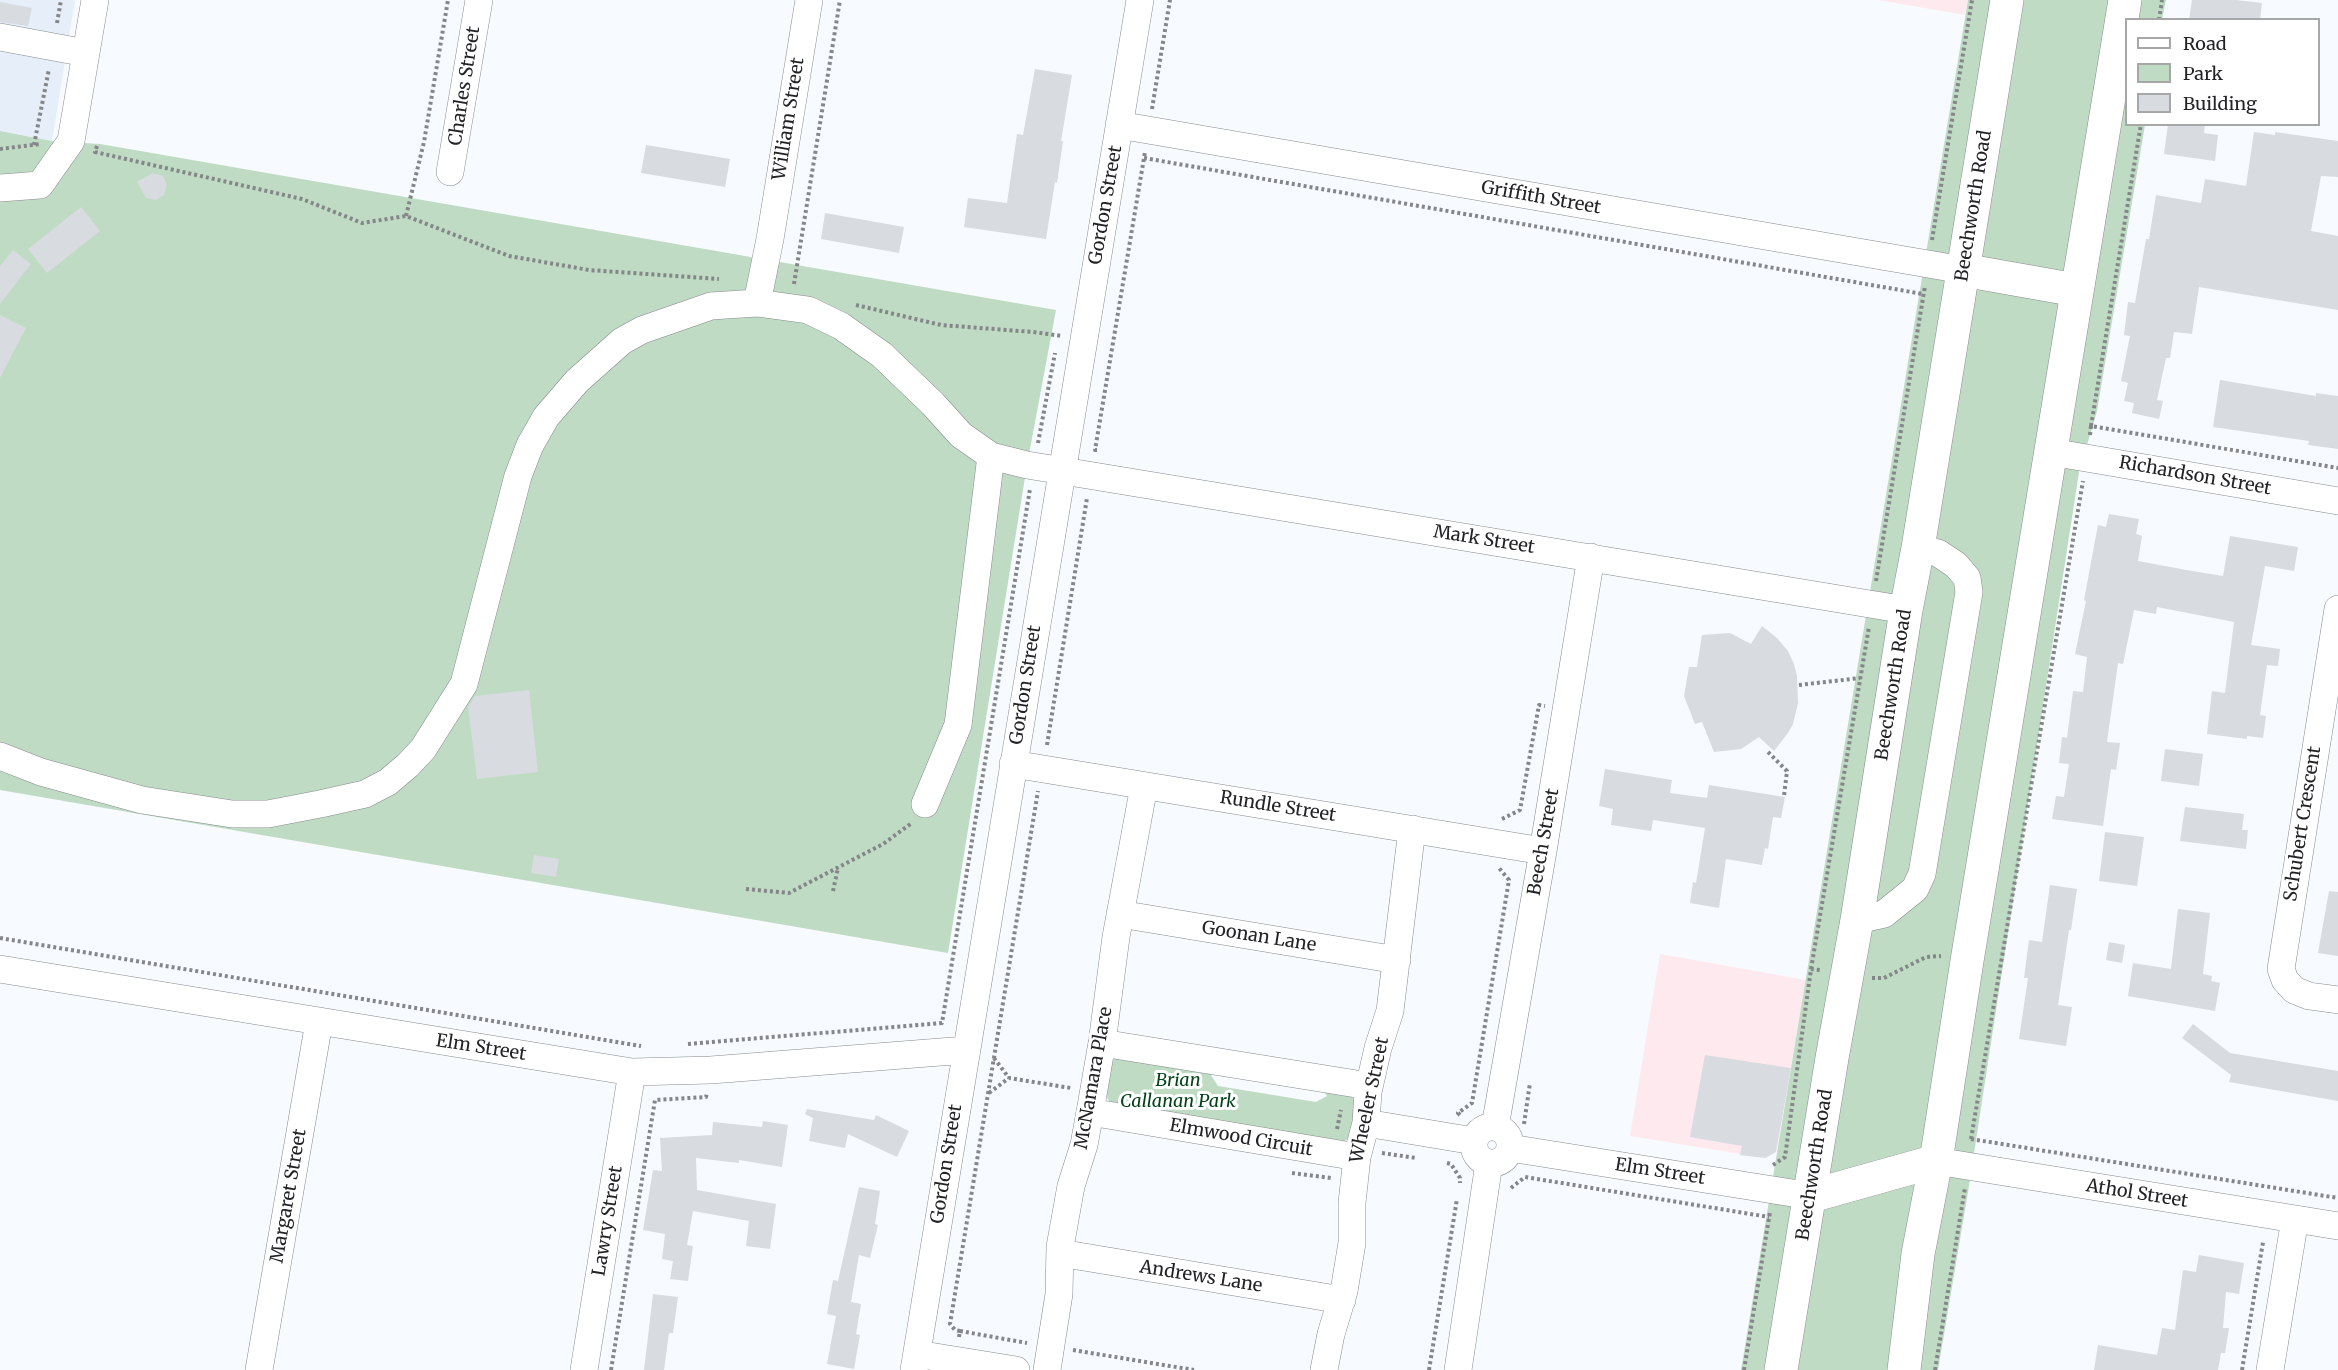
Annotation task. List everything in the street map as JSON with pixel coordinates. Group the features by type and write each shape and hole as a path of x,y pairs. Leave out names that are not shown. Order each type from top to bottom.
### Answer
{"main road":[{"name":"Beechworth Road","path":"1781,1370 2007,0"},
{"path":"1904,1370 1918,1254 1936,1161 1966,961 2125,0"},
{"path":"1963,270 2076,290"},
{"path":"1810,1196 1936,1161"}],"street":[{"path":"0,188 40,184 71,141 94,0"},
{"name":"Charles Street","path":"450,172 479,0"},
{"name":"William Street","path":"758,293 770,238 809,0"},
{"name":"Gordon Street","path":"916,1362 1062,469 1071,338 1119,126 1140,0"},
{"path":"0,37 86,53"},
{"name":"Griffith Street","path":"1119,126 1963,270"},
{"path":"0,756 41,772 142,800 232,814 268,814 320,804 364,794 388,782 423,749 451,708 464,684 518,476 530,445 546,417 577,381 622,341 642,330 711,306 758,293 808,310 841,326 882,355 933,404 961,435 991,456 958,725 925,804"},
{"name":"Richardson Street","path":"2051,452 2338,501"},
{"name":"Mark Street","path":"991,456 1034,466 1062,469 1093,462 1591,557 1906,610"},
{"path":"1857,920 1884,914 1915,889 1922,874 1969,592 1967,578 1956,565 1938,553 1918,548"},
{"name":"Beech Street","path":"1458,1370 1486,1143 1543,852 1591,557"},
{"name":"Schubert Crescent","path":"2338,609 2281,969 2285,980 2294,990 2309,996 2338,1000"},
{"name":"Rundle Street","path":"1013,764 1044,757 1144,786 1543,852"},
{"name":"McNamara Place","path":"1049,1358 1059,1294 1060,1253 1071,1186 1084,1145 1092,1102 1120,914 1144,786"},
{"name":"Wheeler Street","path":"1324,1370 1331,1334 1342,1300 1352,1243 1350,1153 1366,1123 1358,1084 1378,1048 1388,1018 1398,960 1412,829"},
{"name":"Goonan Lane","path":"1120,914 1398,960"},
{"name":"Elm Street","path":"0,969 632,1071 711,1070 966,1050"},
{"name":"Margaret Street","path":"259,1370 319,1022"},
{"path":"1102,1043 1358,1084"},
{"name":"Lawry Street","path":"584,1370 632,1071"},
{"name":"Elmwood Circuit","path":"1092,1102 1350,1153"},
{"path":"1366,1123 1486,1143"},
{"name":"Elm Street","path":"1486,1143 1810,1196"},
{"name":"Athol Street","path":"1936,1161 2338,1226"},
{"path":"2270,1370 2295,1219"},
{"name":"Andrews Lane","path":"1060,1253 1342,1300"},
{"path":"916,1362 956,1361 1016,1370"}],"path":[{"path":"406,216 424,142 448,0"},
{"path":"0,149 87,138 98,140 96,152 302,199 362,223 406,216 509,256 590,270 758,293 793,290 840,0"},
{"path":"1170,0 950,1324 955,1330 1049,1358 1194,1370"},
{"path":"1811,969 1972,0"},
{"path":"2159,18 2162,0"},
{"path":"1971,1139 2087,458 2141,126"},
{"path":"1144,158 1923,294"},
{"path":"684,1045 942,1023 1034,466 1071,338 1033,332 941,325 850,304"},
{"path":"2091,426 2338,468"},
{"path":"1093,462 1107,452"},
{"path":"1799,685 1860,678"},
{"path":"1492,817 1504,819 1520,810 1539,705 1566,709"},
{"path":"1044,757 1058,746"},
{"path":"1768,752 1787,771 1784,796"},
{"path":"746,889 789,893 883,844 914,821 925,804"},
{"path":"1451,1164 1457,1153 1486,1143 1464,1123 1458,1113 1472,1103 1509,880 1497,865"},
{"path":"833,891 838,868"},
{"path":"0,938 647,1047"},
{"path":"612,1370 655,1100 706,1097 715,1042"},
{"path":"994,1057 1009,1078 1092,1102"},
{"path":"988,1094 1009,1078"},
{"path":"1286,1172 1331,1180 1350,1153 1358,1084"},
{"path":"1350,1153 1428,1160"},
{"path":"1429,1370 1460,1179 1451,1164 1439,1162"},
{"path":"1510,1188 1526,1177 1769,1217"},
{"path":"2242,1370 2263,1242"},
{"path":"956,1361 960,1331"}],"shaded area":[{"path":"0,0 75,0 52,141 0,131"},
{"path":"1878,0 1968,0 1965,15"},
{"path":"1660,954 1806,980 1776,1152 1765,1158 1630,1136"}],"green space":[{"path":"1968,0 2166,0 2162,18 2125,18 2125,126 2145,126 2097,411 2079,472 1968,1192 1938,1370 1741,1370"},
{"path":"0,131 52,141 100,144 1056,310 1027,465 948,953 0,790"},
{"name":"Brian Callanan Park","path":"1116,1058 1205,1066 1218,1086 1316,1102 1327,1096 1318,1084 1351,1095 1354,1100 1354,1116 1349,1137 1344,1142 1111,1105 1105,1093 1111,1062"}],"building":[{"path":"2192,0 2236,0 2262,3 2260,18 2189,18"},
{"path":"0,2 32,8 28,26 0,22"},
{"path":"1035,69 1072,75 1061,141 1063,141 1057,183 1055,182 1046,239 964,227 968,198 1007,203 1017,134 1023,135"},
{"path":"2168,126 2205,126 2204,133 2218,135 2215,161 2164,154"},
{"path":"2254,132 2275,135 2275,132 2338,141 2338,177 2321,176 2311,231 2338,236 2338,310 2199,287 2192,334 2174,332 2170,358 2166,358 2157,400 2163,401 2159,419 2132,413 2134,403 2124,401 2128,383 2121,381 2130,336 2124,335 2128,302 2135,303 2156,195 2201,203 2205,179 2246,186"},
{"path":"646,145 730,159 725,187 641,173"},
{"path":"152,173 163,176 167,185 164,195 156,200 146,198 137,182"},
{"path":"81,207 100,231 47,273 28,249"},
{"path":"825,213 904,227 899,253 821,239"},
{"path":"13,250 31,264 0,304 0,266"},
{"path":"0,315 26,328 0,378"},
{"path":"2220,380 2316,396 2316,393 2338,396 2338,449 2308,445 2309,441 2213,427"},
{"path":"2109,514 2139,519 2136,534 2142,536 2138,561 2192,571 2223,576 2230,536 2298,547 2294,571 2265,566 2251,645 2280,649 2278,666 2267,665 2260,715 2266,716 2263,738 2247,736 2247,739 2207,734 2212,691 2225,693 2234,622 2157,607 2156,614 2134,610 2123,664 2118,663 2107,742 2120,743 2116,770 2111,769 2103,826 2052,819 2056,796 2064,797 2069,764 2059,763 2062,737 2067,738 2073,691 2083,692 2087,657 2075,654 2094,546 2098,525 2106,527"},
{"path":"1762,626 1788,651 1794,664 1798,703 1793,724 1774,751 1759,737 1741,749 1714,752 1702,722 1695,724 1684,696 1689,667 1697,667 1702,635 1730,633 1751,644"},
{"path":"529,690 538,772 477,779 468,707 475,696"},
{"path":"2165,749 2203,754 2199,786 2161,781"},
{"path":"1605,769 1672,780 1670,793 1707,798 1709,785 1785,797 1781,818 1773,817 1768,849 1765,848 1762,865 1726,859 1719,908 1690,903 1693,882 1696,883 1705,828 1653,820 1651,831 1611,825 1613,809 1599,806"},
{"path":"2185,807 2244,814 2242,830 2248,830 2246,849 2180,841"},
{"path":"2105,832 2144,837 2137,886 2099,881"},
{"path":"534,855 559,859 556,877 531,873"},
{"path":"2050,885 2077,889 2058,1005 2072,1007 2066,1046 2019,1039 2028,978 2024,978 2029,940 2042,942"},
{"path":"2329,891 2338,892 2338,956 2318,953"},
{"path":"2178,909 2210,913 2203,974 2212,976 2211,981 2220,983 2215,1011 2128,996 2133,963 2171,969"},
{"path":"2109,942 2125,945 2122,963 2106,960"},
{"path":"2193,1024 2230,1053 2338,1071 2338,1101 2229,1082 2231,1075 2182,1038"},
{"path":"1705,1055 1791,1068 1776,1152 1765,1158 1740,1155 1742,1146 1690,1137"},
{"path":"807,1109 874,1120 876,1115 909,1131 897,1157 848,1134 845,1148 809,1141 813,1118 805,1114"},
{"path":"763,1121 788,1125 782,1167 739,1160 739,1163 696,1158 697,1190 776,1204 770,1249 746,1246 749,1221 693,1211 687,1245 693,1246 688,1281 670,1279 673,1261 662,1259 665,1234 643,1230 653,1170 662,1171 660,1138 712,1135 713,1122 762,1127"},
{"path":"859,1187 880,1191 875,1224 878,1225 870,1258 859,1255 851,1302 861,1304 856,1334 860,1335 854,1369 827,1364 836,1316 827,1314 833,1280 838,1281"},
{"path":"2199,1255 2244,1263 2239,1294 2226,1292 2223,1328 2229,1328 2225,1353 2221,1353 2218,1370 2094,1370 2098,1345 2157,1355 2162,1328 2175,1330 2183,1270 2196,1272"},
{"path":"653,1294 678,1297 673,1333 669,1333 664,1370 644,1370"}]}
